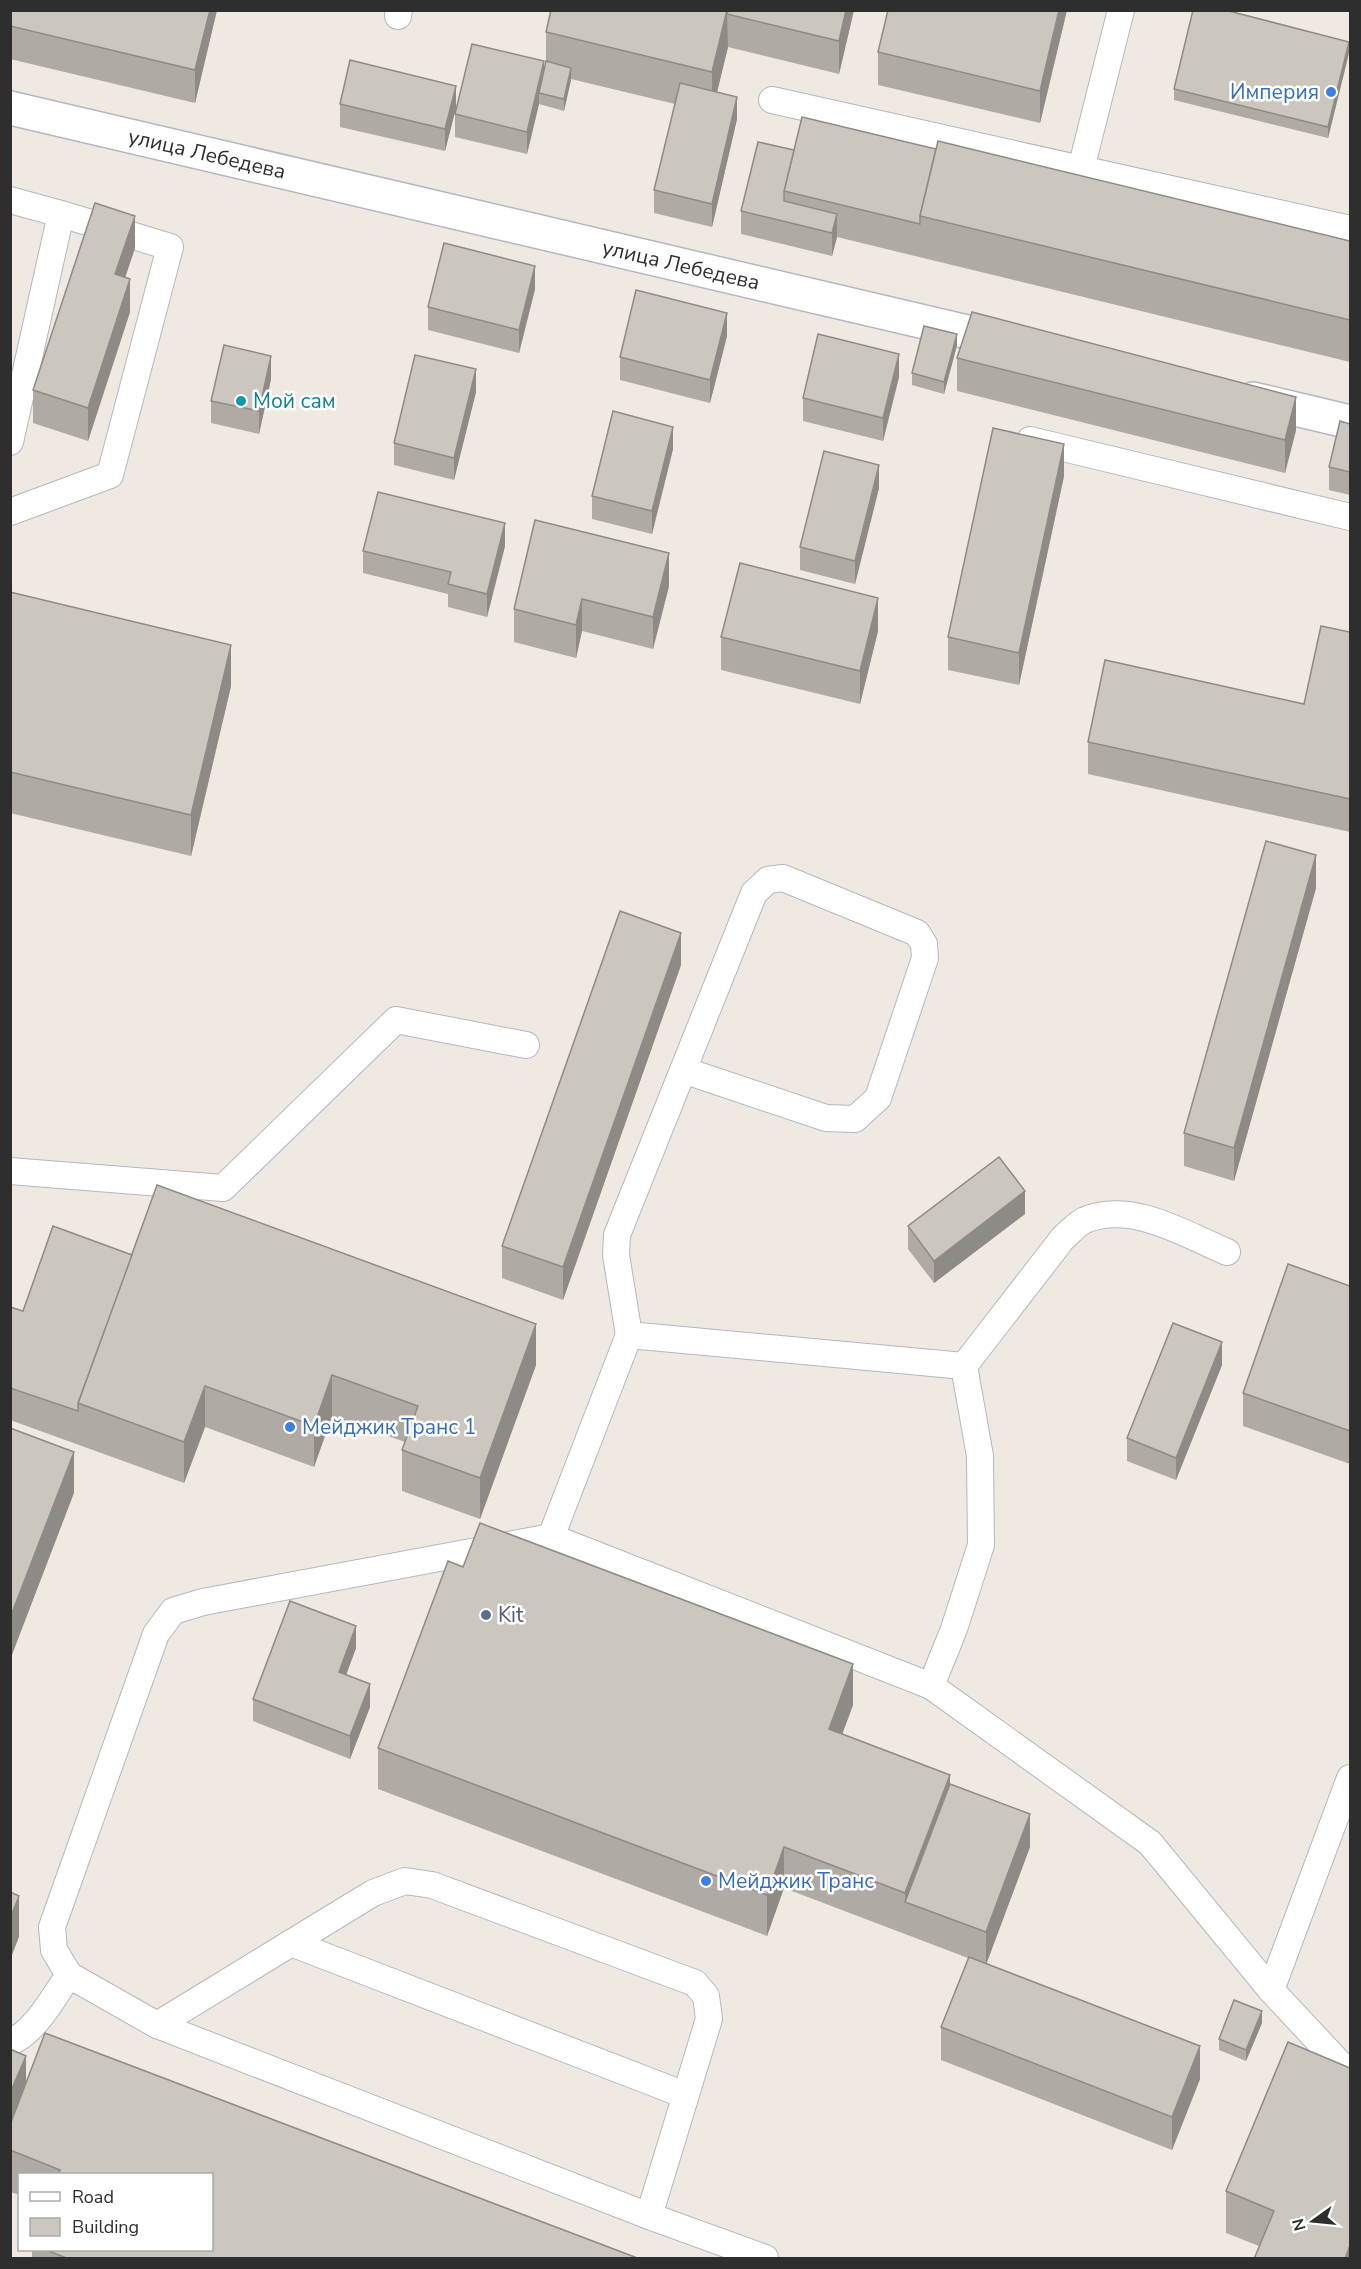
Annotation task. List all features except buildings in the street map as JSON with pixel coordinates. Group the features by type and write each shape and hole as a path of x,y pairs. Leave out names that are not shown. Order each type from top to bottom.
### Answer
{"street":[{"name":"улица Лебедева","path":"10,108 1036,348"},
{"path":"1222,392 1350,422"}],"lane":[{"path":"1081,169 1121,10"},
{"path":"772,100 1350,229"},
{"path":"10,200 170,247 110,475 10,512"},
{"path":"10,442 62,214"},
{"path":"1026,439 1350,517"},
{"path":"550,1537 630,1335 616,1255 617,1235 754,892 768,879 783,878 917,933 924,944 925,958 878,1098 855,1119 826,1118 683,1070"},
{"path":"10,1172 223,1188 396,1020 526,1045"},
{"path":"930,1686 954,1629 981,1545 980,1456 964,1366 1064,1238 1084,1221 1110,1215 1139,1215 1227,1252"},
{"path":"630,1335 964,1366"},
{"path":"765,2259 157,2025 69,1975 54,1950 52,1927 156,1634 173,1611 203,1602 550,1537 930,1686 1150,1843 1271,1990 1340,2064 1350,2070"},
{"path":"1271,1990 1350,1778"},
{"path":"157,2025 373,1893 405,1881 432,1885 695,1983 706,1996 709,2019 649,2216"},
{"path":"291,1943 685,2095"},
{"path":"10,2042 19,2039 30,2030 69,1975"}],"place":[{"name":"Империя","path":"1331,92"},
{"name":"Мой сам","path":"241,401"},
{"name":"Мейджик Транс 1","path":"290,1427"},
{"name":"Kit","path":"486,1615"},
{"name":"Мейджик Транс","path":"706,1881"}]}
